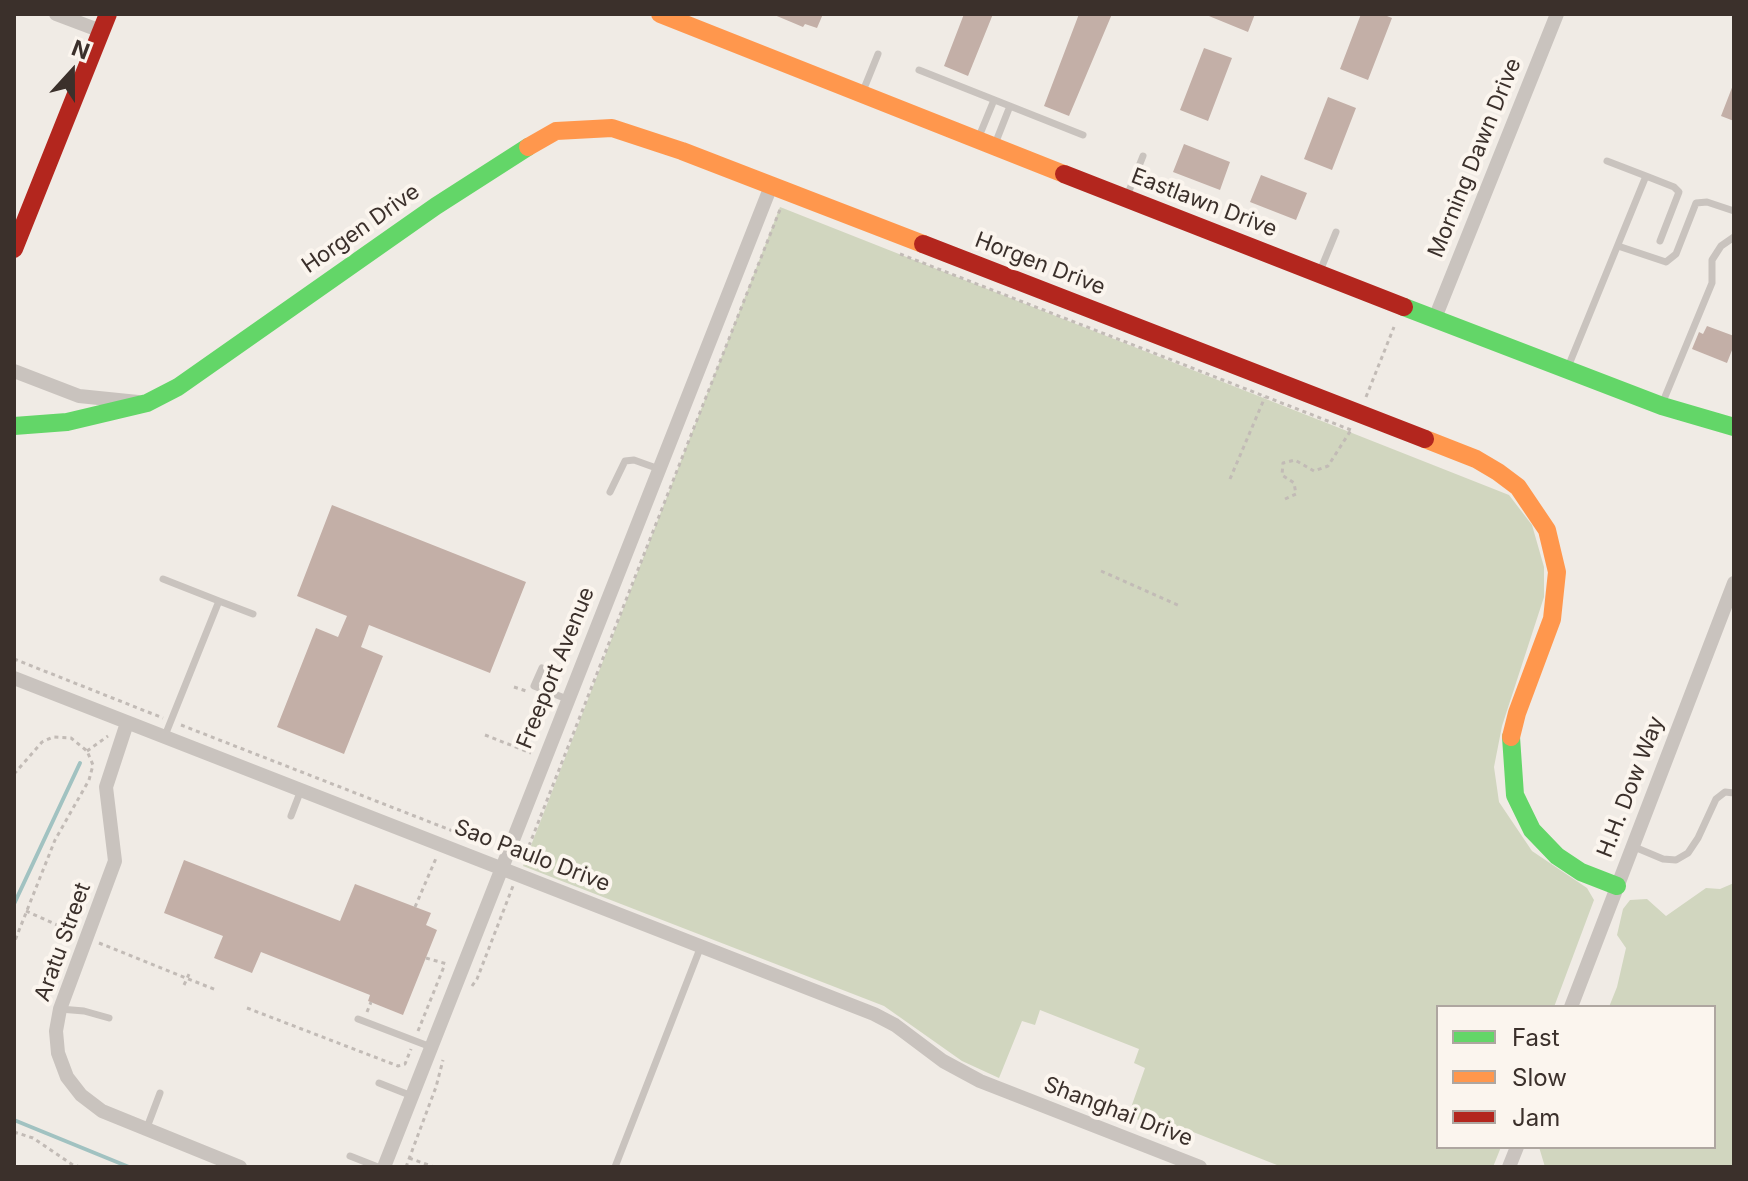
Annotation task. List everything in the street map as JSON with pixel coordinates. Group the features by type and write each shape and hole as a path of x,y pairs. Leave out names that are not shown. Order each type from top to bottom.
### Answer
{"street":[{"path":"14,249 104,23 56,14"},
{"name":"Morning Dawn Drive","path":"1435,318 1557,14"},
{"name":"Eastlawn Drive","path":"664,15 1319,274 1662,406 1734,427"},
{"name":"Horgen Drive","path":"14,426 67,422 147,403 178,387 518,152 556,131 612,128 771,186 1355,421 1476,459 1518,487 1547,530 1557,572 1552,619 1517,713 1511,738 1515,795 1532,830 1557,856 1581,872 1617,886"},
{"name":"Freeport Avenue","path":"381,1167 412,1096 771,186"},
{"path":"14,371 79,396 147,403"},
{"name":"H.H. Dow Way","path":"1572,1005 1734,583"},
{"name":"Sao Paulo Drive","path":"14,678 874,1014 895,1025 960,1071 1021,1098"},
{"name":"Aratu Street","path":"127,723 106,787 115,861 60,1009 56,1031 58,1053 67,1077 81,1095 102,1111 240,1167"},
{"name":"Shanghai Drive","path":"1021,1098 1200,1167"}],"lane":[{"path":"863,94 878,54"},
{"path":"919,70 1083,135"},
{"path":"986,143 994,100"},
{"path":"986,143 1010,106"},
{"path":"1126,198 1143,156"},
{"path":"1607,161 1674,187 1679,192 1660,241"},
{"path":"1567,369 1646,176"},
{"path":"1618,246 1666,262 1676,254 1696,203 1707,202 1734,211"},
{"path":"1319,274 1336,232"},
{"path":"1662,406 1712,283 1712,260 1721,246 1734,237"},
{"path":"610,492 625,461 634,460 659,469"},
{"path":"163,579 253,614"},
{"path":"164,738 219,601"},
{"path":"542,668 534,686 567,699"},
{"path":"291,816 301,790"},
{"path":"1632,846 1663,859 1676,860 1688,853 1698,838 1716,799 1725,792 1734,793"},
{"path":"615,1167 701,946"},
{"path":"60,1009 109,1018"},
{"path":"358,1019 431,1047"},
{"path":"379,1083 412,1096"},
{"path":"146,1130 160,1093"},
{"path":"350,1156 381,1167"}],"path":[{"path":"470,989 477,979 780,206 794,212"},
{"path":"892,251 1265,397 1355,421"},
{"path":"1285,499 1296,494 1294,483 1282,475 1283,463 1295,460 1314,471 1328,466 1355,421 1394,327"},
{"path":"1230,479 1265,397"},
{"path":"1101,571 1180,606"},
{"path":"14,659 524,859"},
{"path":"514,687 529,693"},
{"path":"523,749 543,698"},
{"path":"485,735 561,765"},
{"path":"14,943 55,840 89,780 93,765 87,751 71,738 53,737 42,742 15,771"},
{"path":"415,907 441,845"},
{"path":"26,911 216,990"},
{"path":"247,1008 398,1066 405,1064 445,964"},
{"path":"184,985 190,972"},
{"path":"362,1010 367,1012 371,1002"},
{"path":"406,1167 446,1053"},
{"path":"14,1132 33,1138 80,1167"},
{"path":"409,1158 434,1167"}],"green space":[{"path":"780,207 1509,495 1532,525 1544,567 1544,597 1502,726 1494,767 1499,802 1532,851 1587,888 1594,900 1555,1005 1436,1005 1436,1149 1500,1149 1493,1167 1282,1167 1188,1130 1176,1134 1128,1116 1145,1068 1134,1063 1139,1049 1040,1010 1035,1025 1022,1021 999,1078 962,1061 884,1006 523,866"},
{"path":"1734,883 1734,1167 1545,1167 1540,1149 1716,1149 1716,1005 1610,1005 1626,948 1617,935 1623,909 1630,900 1647,899 1666,916 1706,888 1720,889"}],"building":[{"path":"772,14 823,14 817,28 805,24 803,27"},
{"path":"964,14 993,14 968,76 944,66"},
{"path":"1079,14 1112,14 1069,116 1044,106"},
{"path":"1204,14 1255,14 1248,32"},
{"path":"1361,14 1382,14 1392,18 1368,80 1340,69"},
{"path":"1204,48 1232,58 1208,121 1180,110"},
{"path":"1734,85 1734,121 1721,116"},
{"path":"1328,97 1356,108 1332,170 1304,159"},
{"path":"1184,144 1230,162 1220,190 1173,172"},
{"path":"1261,175 1307,193 1296,220 1250,202"},
{"path":"1707,326 1734,336 1727,363 1692,349 1699,332 1703,334"},
{"path":"332,505 526,582 490,673 369,625 361,647 383,656 344,754 277,727 316,628 338,637 347,616 297,596"},
{"path":"184,860 340,921 355,884 431,913 426,925 437,930 403,1015 368,1001 370,995 261,952 252,973 214,958 223,936 164,913"}],"waterway":[{"path":"14,904 80,763"},
{"path":"14,1120 129,1167"}],"traffic: fast":[{"path":"14,426 67,422 147,403 178,387 436,206 528,147"},
{"path":"1404,307 1662,406 1734,427"},
{"path":"1511,737 1515,795 1532,830 1557,856 1581,872 1617,886"}],"traffic: slow":[{"path":"660,14 1064,174"},
{"path":"528,147 556,131 612,128 682,151 923,244"},
{"path":"1425,439 1476,459 1498,472 1518,487 1547,530 1557,572 1552,619 1511,737"}],"traffic: jam":[{"path":"14,249 108,14"},
{"path":"1064,174 1404,307"},
{"path":"923,244 1425,439"}]}
